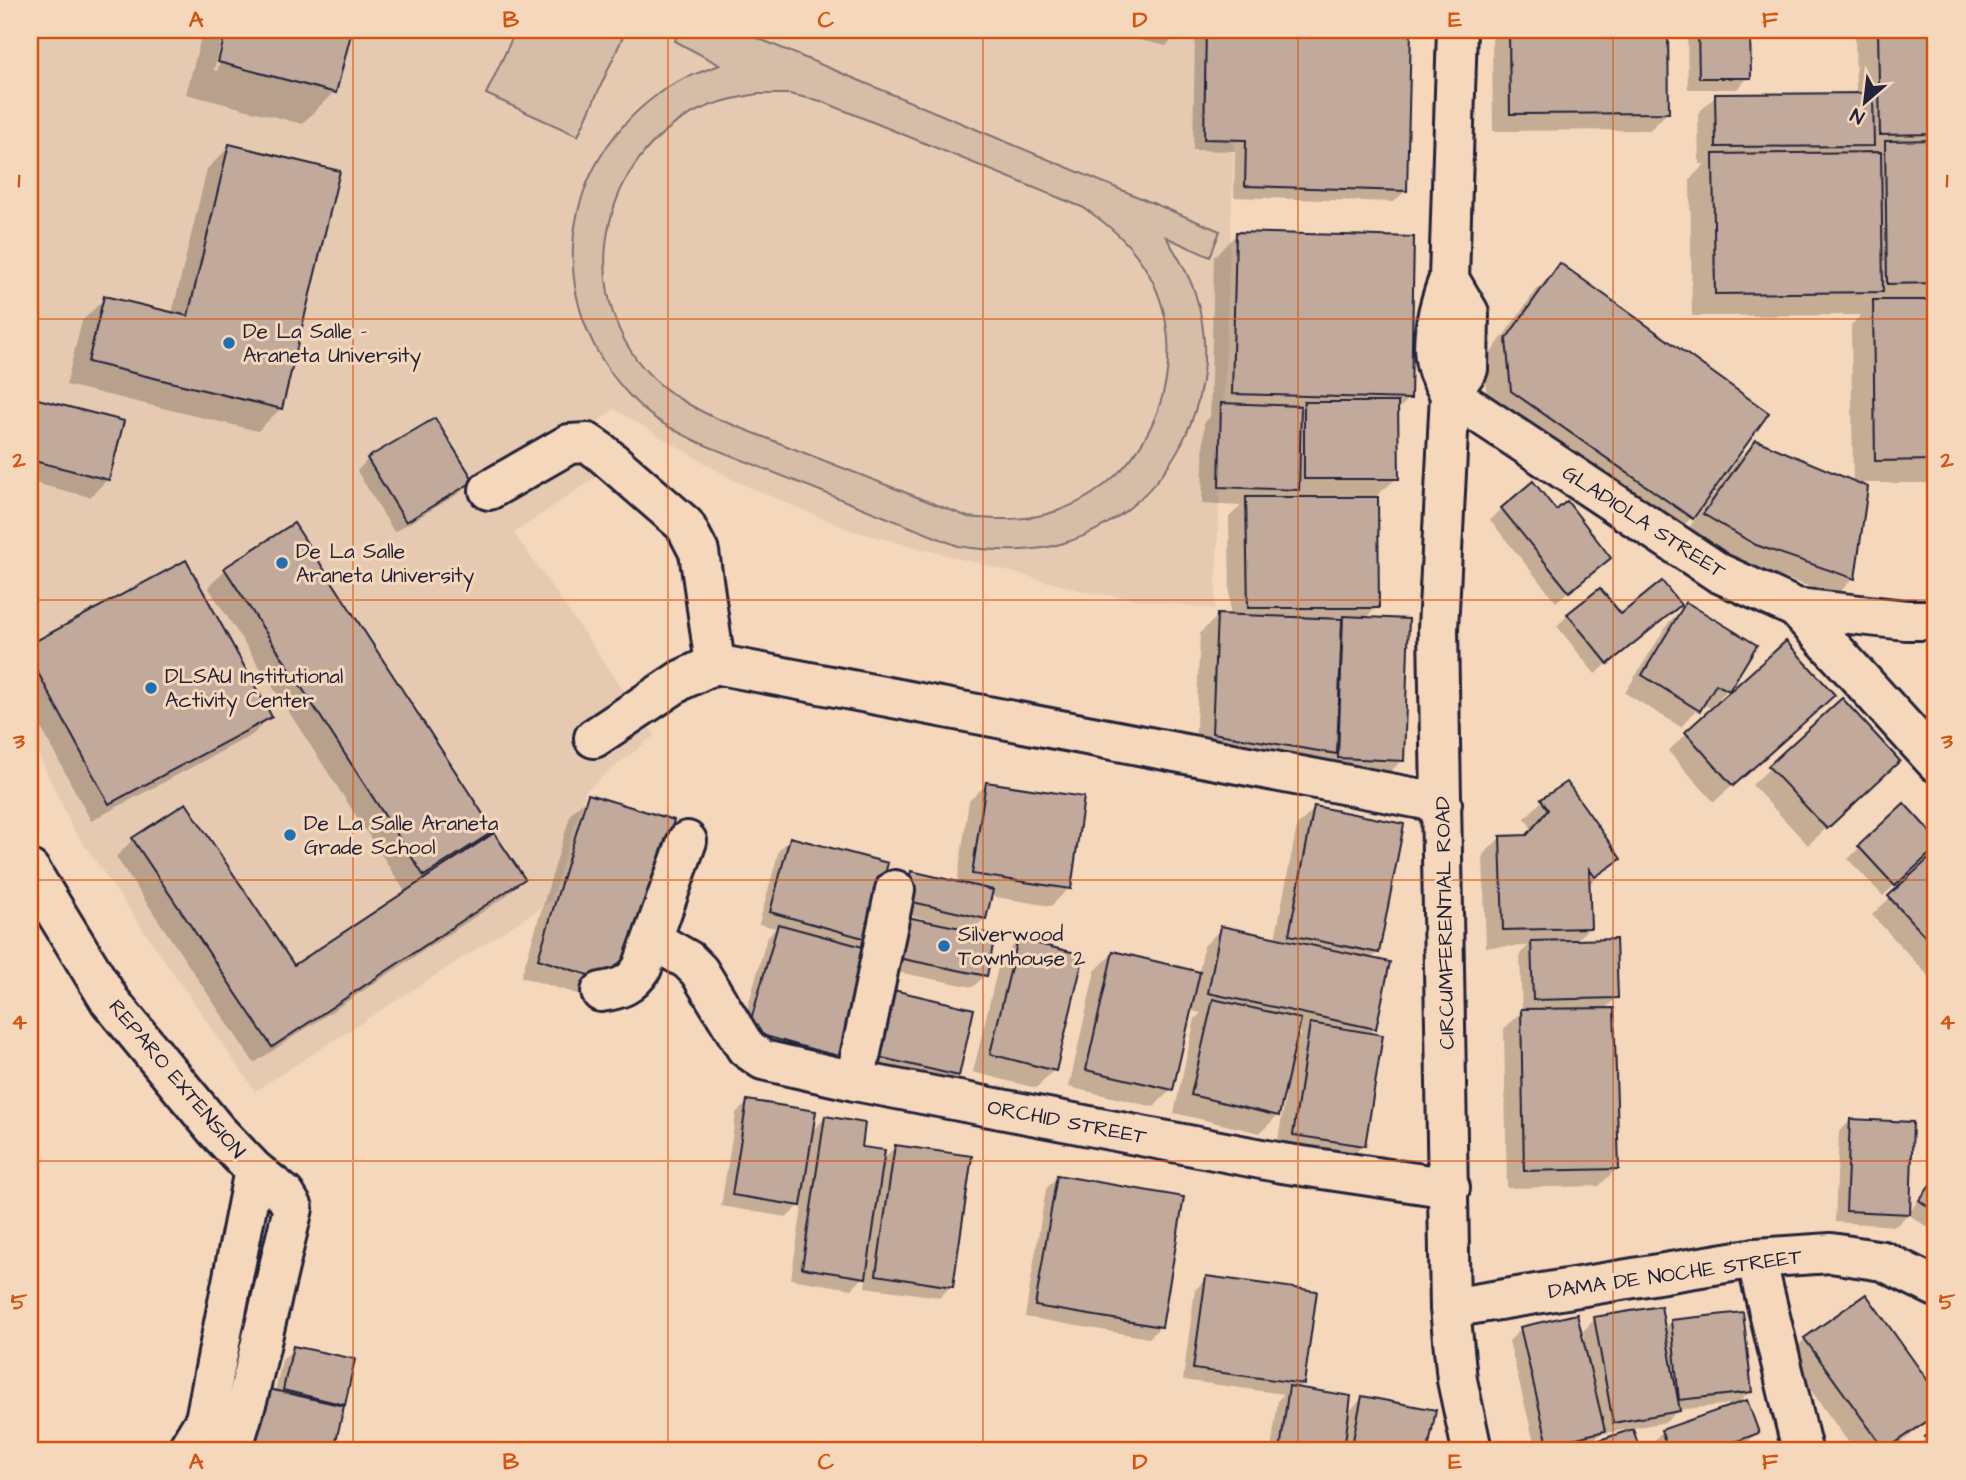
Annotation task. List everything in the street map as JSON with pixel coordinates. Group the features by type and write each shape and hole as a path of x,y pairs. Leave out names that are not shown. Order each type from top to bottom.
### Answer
{"street":[{"name":"CIRCUMFERENTIAL ROAD","path":"1457,30 1449,279 1469,313 1468,369 1450,394 1438,629 1450,1188 1450,1308 1457,1380 1472,1450"},
{"name":"GLADIOLA STREET","path":"1450,394 1719,573 1796,608 1906,620 1936,620"},
{"path":"489,490 569,444 588,443 601,452 685,525 694,543 706,588 715,664"},
{"path":"1796,608 1936,762"},
{"path":"594,738 681,680 715,664 1442,803"},
{"path":"601,992 620,989 633,982 642,968 687,841"},
{"name":"REPARO EXTENSION","path":"34,887 110,1001 216,1130 254,1170 285,1195 293,1208 252,1384 232,1450"},
{"path":"855,1081 895,890"},
{"name":"ORCHID STREET","path":"653,940 688,960 717,999 746,1048 763,1060 855,1081 1282,1163 1450,1188"},
{"path":"187,1450 205,1420 254,1170"},
{"name":"DAMA DE NOCHE STREET","path":"1450,1308 1756,1258 1831,1253 1883,1261 1936,1287"},
{"path":"1756,1258 1802,1450"}],"shaded area":[{"name":"De La Salle Araneta University","path":"30,30 1239,30 1215,609 1091,593 850,530 735,481 614,409 574,440 599,475 514,533 655,735 586,790 551,901 255,1091 72,827 30,736"},
{"path":"516,30 626,30 578,136 486,94"},
{"path":"679,30 738,30 1220,231 1210,257 1166,237 1186,271 1195,293 1203,334 1203,374 1194,413 1178,450 1155,483 1126,511 1092,532 1053,546 1006,550 958,546 700,443 662,423 641,407 609,371 588,331 576,289 573,246 580,204 597,164 623,126 665,89 720,65 675,41","holes":["757,94 789,94 821,101 1084,208 1132,249 1144,266 1160,300 1168,337 1167,373 1158,409 1142,442 1120,471 1091,495 1057,511 1035,517 968,517 713,417 672,393 653,378 637,360 619,328 608,293 605,258 610,222 621,189 640,158 664,132 695,112 718,103"]}],"building":[{"path":"226,30 352,30 336,93 218,62"},
{"path":"1206,30 1411,30 1407,191 1245,186 1246,140 1204,139"},
{"path":"1509,30 1668,30 1669,113 1510,114"},
{"path":"1698,30 1750,30 1751,78 1699,78"},
{"path":"1878,30 1936,30 1936,134 1880,135"},
{"path":"1873,93 1874,146 1716,147 1715,94"},
{"path":"1936,140 1936,283 1887,284 1885,141"},
{"path":"229,144 340,171 282,409 88,362 104,296 188,316"},
{"path":"1881,152 1883,292 1715,294 1713,154"},
{"path":"1236,232 1414,237 1411,399 1232,394"},
{"path":"1560,263 1769,413 1693,519 1511,391 1506,339"},
{"path":"1873,300 1936,300 1936,460 1875,461"},
{"path":"30,397 124,421 109,480 30,460"},
{"path":"1304,402 1398,402 1399,479 1304,479"},
{"path":"1221,403 1301,406 1299,490 1219,487"},
{"path":"435,418 474,481 406,522 367,458"},
{"path":"1756,440 1868,487 1855,579 1756,545 1703,514"},
{"path":"1533,481 1556,510 1567,501 1611,558 1569,592 1501,508"},
{"path":"1246,497 1378,497 1379,608 1248,608"},
{"path":"294,523 494,831 424,876 224,568"},
{"name":"DLSAU Institutional Activity Center","path":"186,560 272,717 109,804 30,658 30,644"},
{"path":"1662,581 1681,605 1608,664 1567,614 1600,588 1621,614"},
{"path":"1686,602 1757,645 1729,691 1716,684 1700,711 1642,675"},
{"path":"1217,614 1342,619 1337,754 1212,733"},
{"path":"1343,616 1409,619 1404,761 1338,758"},
{"path":"1786,641 1835,695 1733,786 1685,732"},
{"path":"1842,698 1900,761 1827,829 1768,766"},
{"path":"986,782 1084,797 1071,889 972,874"},
{"path":"1567,782 1621,859 1595,877 1589,869 1591,928 1503,930 1500,836 1527,835 1548,810 1541,799"},
{"path":"588,794 674,820 623,986 538,959"},
{"path":"186,803 294,965 494,833 525,879 272,1047 132,838"},
{"path":"1904,803 1936,838 1936,848 1895,886 1858,846"},
{"path":"1314,806 1404,824 1379,953 1289,935"},
{"path":"790,837 888,863 867,939 770,912"},
{"path":"1936,852 1936,948 1888,896"},
{"path":"911,871 993,890 986,919 904,900"},
{"name":"Silverwood Townhouse 2","path":"902,916 995,935 987,976 893,957"},
{"path":"778,924 874,950 843,1058 748,1031"},
{"path":"1221,926 1390,962 1376,1029 1208,993"},
{"path":"1018,939 1084,955 1056,1071 990,1054"},
{"path":"1616,939 1618,998 1533,1000 1531,941"},
{"path":"1113,951 1200,972 1173,1090 1086,1070"},
{"path":"889,989 974,1009 959,1076 874,1056"},
{"path":"1213,999 1301,1019 1279,1116 1191,1095"},
{"path":"1614,1008 1619,1169 1524,1171 1521,1009"},
{"path":"1310,1023 1383,1035 1365,1146 1293,1135"},
{"path":"747,1100 816,1111 801,1206 732,1195"},
{"path":"825,1116 865,1123 862,1147 885,1150 866,1278 802,1268"},
{"path":"1850,1119 1913,1122 1910,1214 1846,1211"},
{"path":"895,1145 972,1156 953,1287 876,1275"},
{"path":"1057,1175 1184,1197 1162,1327 1035,1306"},
{"path":"1936,1178 1936,1213 1919,1200"},
{"path":"1206,1276 1317,1291 1304,1384 1193,1369"},
{"path":"1866,1294 1936,1392 1936,1415 1885,1450 1804,1338"},
{"path":"1661,1306 1680,1411 1613,1423 1594,1317"},
{"path":"1743,1312 1752,1392 1679,1400 1671,1320"},
{"path":"1577,1314 1605,1431 1548,1445 1520,1327"},
{"path":"293,1346 355,1359 345,1405 283,1390"},
{"path":"1289,1386 1351,1396 1344,1450 1280,1450"},
{"path":"260,1387 344,1406 334,1450 242,1450"},
{"path":"1362,1396 1436,1410 1428,1450 1351,1450"},
{"path":"1747,1400 1759,1433 1737,1441 1740,1450 1668,1450 1661,1430"},
{"path":"1936,1426 1936,1449 1925,1437"},
{"path":"1633,1429 1640,1450 1569,1450"}],"place":[{"name":"De La Salle - Araneta University","path":"229,343"},
{"name":"De La Salle Araneta University","path":"282,563"},
{"name":"DLSAU Institutional Activity Center","path":"151,688"},
{"name":"De La Salle Araneta Grade School","path":"290,835"},
{"name":"Silverwood Townhouse 2","path":"944,946"}]}
